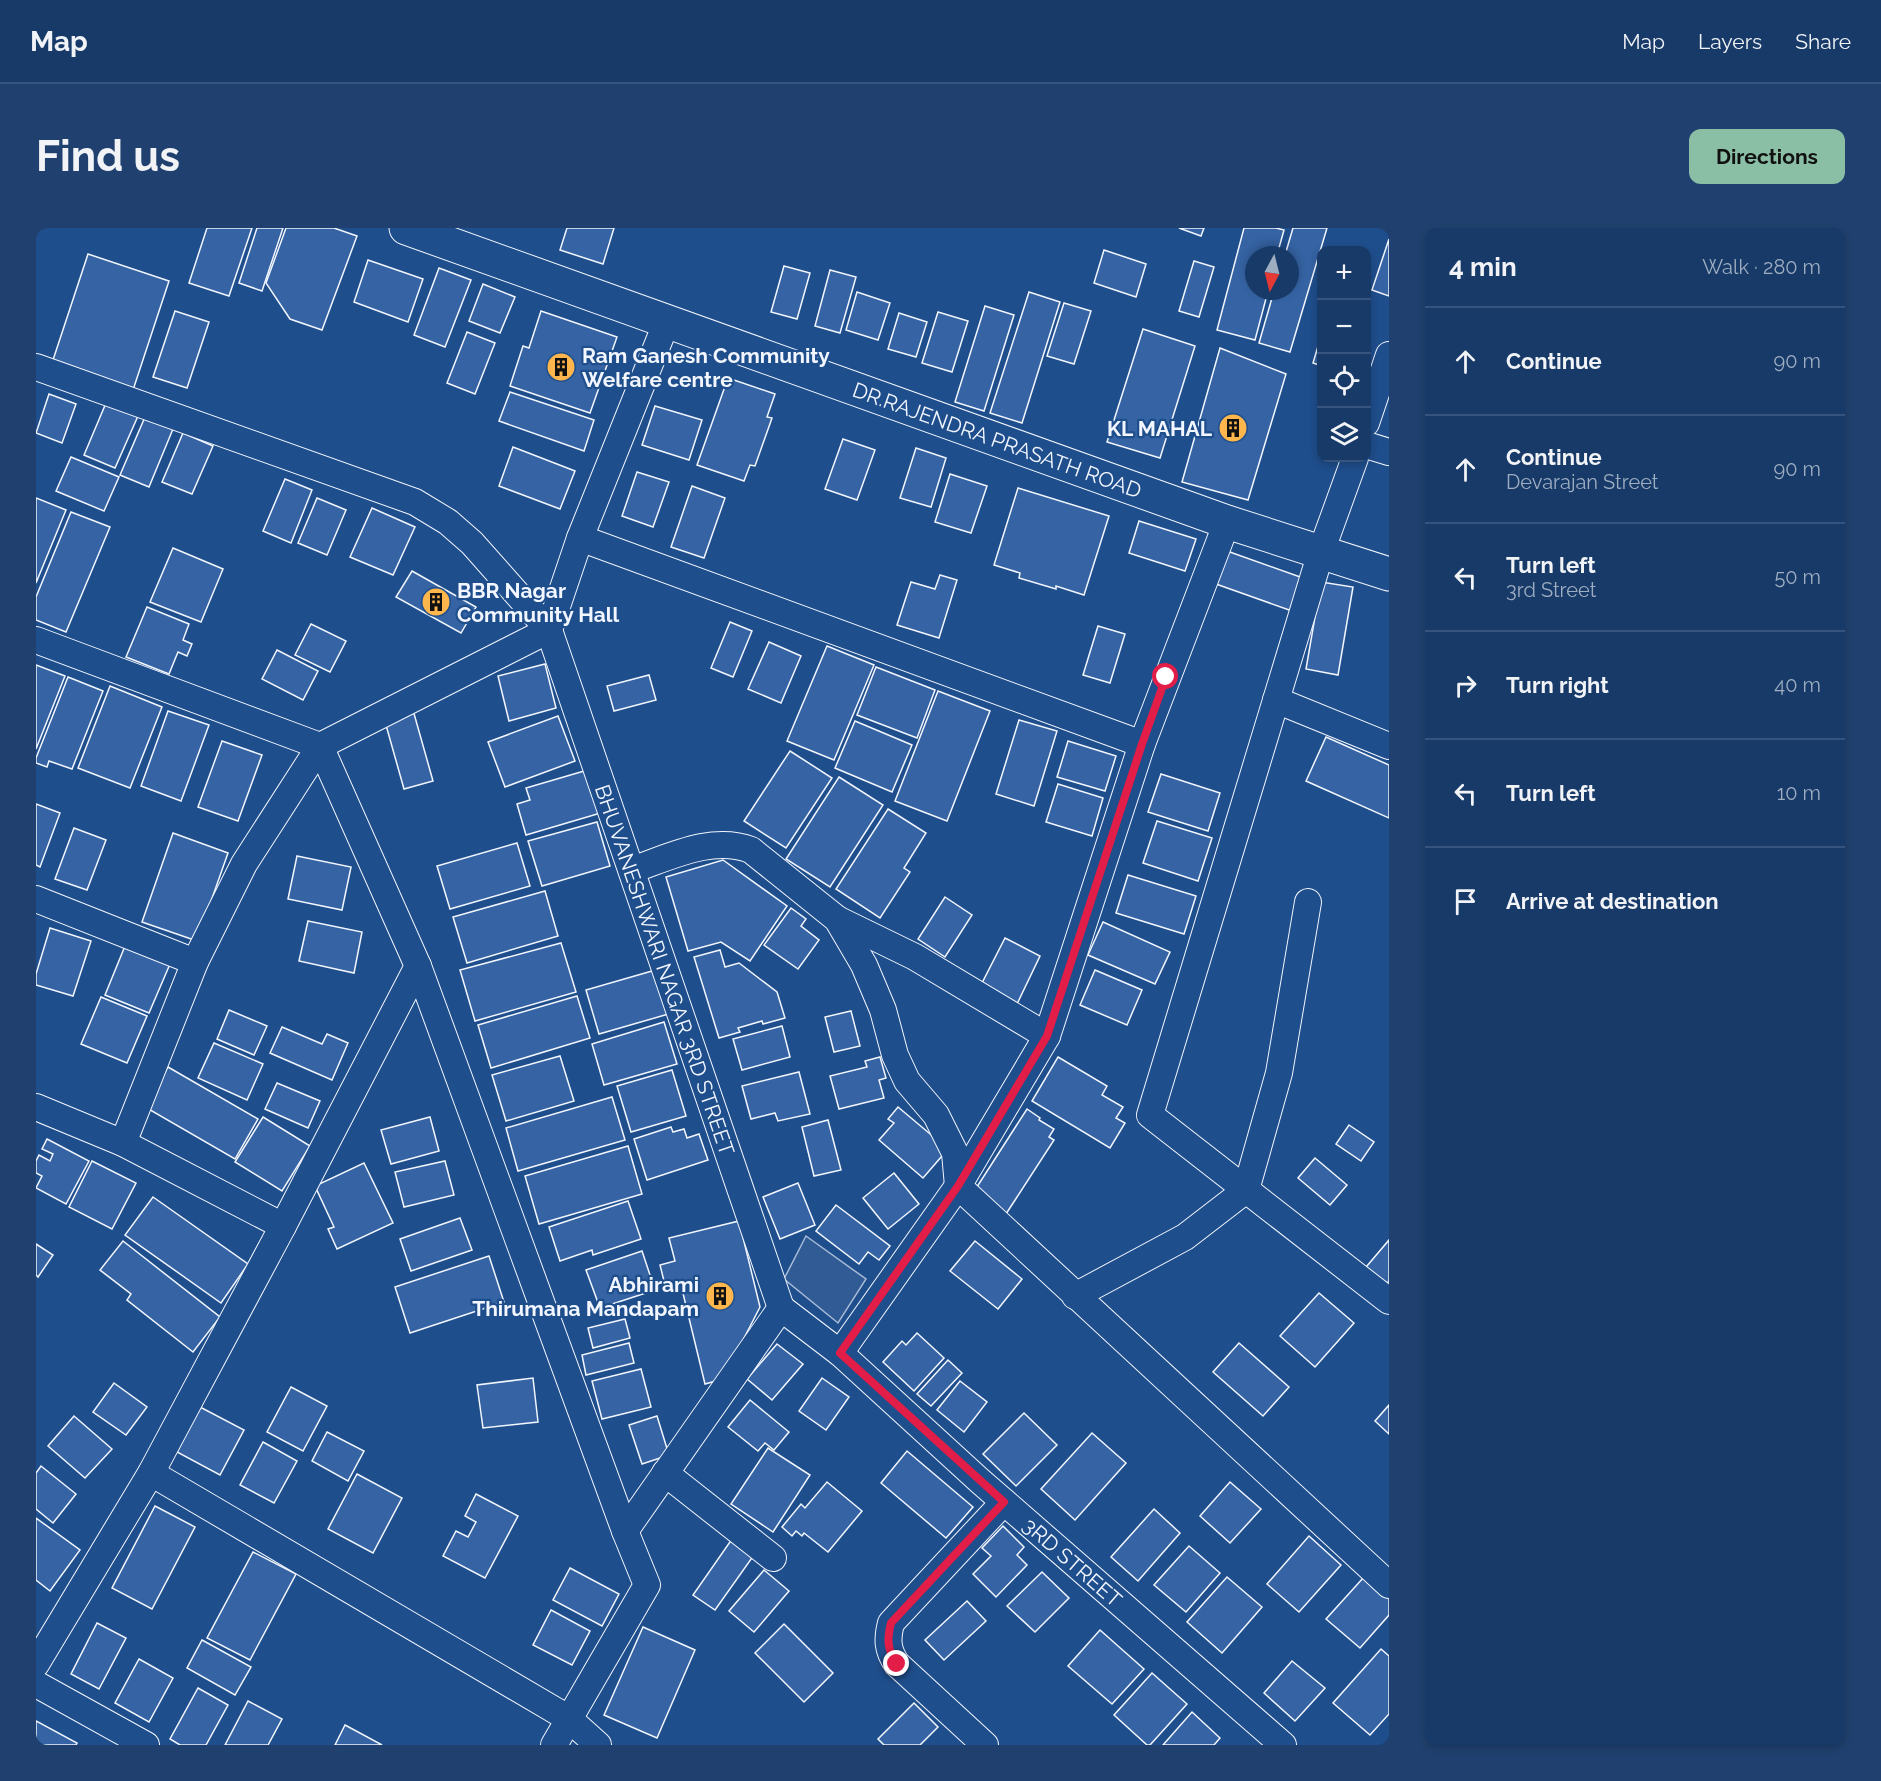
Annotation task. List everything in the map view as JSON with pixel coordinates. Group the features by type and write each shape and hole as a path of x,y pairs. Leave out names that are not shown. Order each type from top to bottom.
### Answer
{"street":[{"name":"DR.RAJENDRA PRASATH ROAD","path":"406,228 464,238 667,321 1227,522 1389,574"},
{"path":"123,1143 195,962 244,864 320,746 549,630 580,538 667,321"},
{"path":"1371,408 1389,355"},
{"path":"36,367 415,502 448,522 472,543 549,630"},
{"path":"1371,447 1389,452"},
{"path":"1354,462 1321,552 1150,1115 1389,1301"},
{"path":"845,1346 958,1186 1047,1036 1142,744 1227,522"},
{"path":"580,538 1142,744"},
{"name":"BHUVANESHWARI NAGAR 3RD STREET","path":"549,630 781,1308"},
{"path":"36,640 320,746 418,966 625,1531 647,1585 554,1745"},
{"path":"1276,700 1389,746"},
{"path":"632,870 710,844 736,844 751,850 837,919 915,957 1047,1036"},
{"path":"36,899 195,962"},
{"path":"1076,1296 1185,1237 1246,1190 1279,1074 1308,902"},
{"path":"837,919 864,965 883,1010 895,1055 906,1081 936,1115 955,1153 958,1186 1389,1585"},
{"path":"36,1664 151,1473 418,966"},
{"path":"36,1107 123,1143 282,1226"},
{"path":"625,1531 781,1308"},
{"name":"3RD STREET","path":"781,1308 845,1346 1004,1502 1278,1744"},
{"path":"151,1473 568,1718 598,1745"},
{"path":"665,1473 773,1558"},
{"path":"985,1745 897,1664 888,1647 888,1636 891,1623 1004,1502"},
{"path":"36,1684 146,1745"}],"shaded area":[{"path":"806,1236 866,1279 838,1323 784,1279"}],"building":[{"path":"207,228 252,228 229,296 189,283"},
{"path":"257,228 283,228 262,291 239,283"},
{"path":"286,228 334,228 357,236 322,330 290,319 266,283"},
{"path":"567,228 614,228 603,264 560,250"},
{"path":"1179,228 1204,228 1201,236"},
{"path":"1244,228 1284,230 1280,246 1245,246 1245,300 1266,300 1255,340 1217,330"},
{"path":"1293,228 1327,228 1322,246 1317,246 1317,262 1290,352 1259,343 1271,300 1299,300 1299,246 1288,246"},
{"path":"1389,239 1389,296 1372,290"},
{"path":"1104,250 1146,264 1136,297 1094,283"},
{"path":"88,254 169,281 133,390 52,363"},
{"path":"368,260 423,279 408,322 354,302"},
{"path":"1194,261 1214,267 1199,317 1179,311"},
{"path":"784,266 810,273 797,319 771,312"},
{"path":"439,268 471,280 445,347 414,335"},
{"path":"830,270 856,277 840,333 815,326"},
{"path":"483,284 515,297 500,333 469,321"},
{"path":"857,292 890,303 878,340 846,330"},
{"path":"1029,292 1060,302 1022,423 990,413"},
{"path":"1064,303 1091,311 1074,364 1047,356"},
{"path":"985,306 1014,315 984,411 955,402"},
{"path":"175,311 209,322 187,388 153,377"},
{"name":"Ram Ganesh Community Welfare centre","path":"541,311 617,337 590,413 510,386 523,346 529,348"},
{"path":"938,312 968,321 952,372 922,363"},
{"path":"899,313 927,322 916,357 888,349"},
{"path":"1143,329 1195,346 1160,458 1107,442"},
{"path":"467,332 495,343 475,394 447,383"},
{"name":"KL MAHAL","path":"1220,348 1286,374 1248,500 1182,482"},
{"path":"1317,350 1317,364 1313,363"},
{"path":"728,378 775,394 767,417 772,418 755,466 750,465 744,481 697,465"},
{"path":"510,392 594,420 584,451 499,421"},
{"path":"49,394 76,404 62,443 36,433"},
{"path":"106,403 138,416 115,468 84,455"},
{"path":"655,406 702,420 689,460 642,445"},
{"path":"145,417 173,429 149,487 120,475"},
{"path":"183,433 213,446 192,494 162,482"},
{"path":"843,439 875,450 857,500 825,489"},
{"path":"513,447 575,471 560,509 499,486"},
{"path":"916,448 946,458 931,507 900,498"},
{"path":"71,457 119,477 104,511 56,491"},
{"path":"637,472 669,482 653,527 622,516"},
{"path":"950,474 987,486 971,533 935,522"},
{"path":"285,479 312,490 291,543 263,531"},
{"path":"692,486 725,498 704,558 671,547"},
{"path":"1018,488 1109,516 1084,595 1019,578 1020,573 994,565"},
{"path":"36,498 66,510 36,583"},
{"path":"317,498 346,510 327,555 298,543"},
{"path":"372,508 415,527 393,575 350,557"},
{"path":"71,512 110,527 66,632 36,620 36,597"},
{"path":"1139,521 1196,539 1185,571 1129,553"},
{"path":"173,548 223,569 201,622 150,602"},
{"path":"1227,551 1303,578 1292,611 1216,584"},
{"name":"BBR Nagar Community Hall","path":"412,571 476,607 461,633 396,597"},
{"path":"940,575 957,580 939,638 897,625 911,582 935,589"},
{"path":"1321,582 1353,587 1338,675 1306,669"},
{"path":"147,607 189,624 183,640 192,644 187,656 178,652 169,674 126,657"},
{"path":"730,622 752,631 733,677 711,668"},
{"path":"311,624 346,641 330,672 295,655"},
{"path":"1098,626 1125,634 1110,683 1083,675"},
{"path":"769,642 801,656 781,703 748,689"},
{"path":"827,646 874,665 834,760 787,741"},
{"path":"277,650 318,671 303,700 262,679"},
{"path":"545,664 556,708 509,721 498,676"},
{"path":"36,665 65,676 36,749"},
{"path":"876,667 935,690 917,738 857,715"},
{"path":"649,675 656,700 614,711 607,686"},
{"path":"68,677 103,691 72,769 49,761 47,767 36,763 36,758"},
{"path":"110,686 162,707 130,788 78,768"},
{"path":"938,691 990,711 947,821 895,801"},
{"path":"413,710 433,781 404,789 384,718"},
{"path":"168,711 209,725 181,801 141,786"},
{"path":"558,716 575,761 505,787 488,742"},
{"path":"1019,720 1057,731 1034,806 996,794"},
{"path":"855,721 912,745 892,792 835,768"},
{"path":"1326,737 1389,765 1389,818 1306,781"},
{"path":"222,741 262,755 238,821 198,807"},
{"path":"1068,741 1116,756 1105,791 1057,777"},
{"path":"790,751 832,778 786,848 744,821"},
{"path":"591,769 604,812 526,835 517,804 530,800 526,788"},
{"path":"1161,774 1220,793 1208,831 1148,812"},
{"path":"839,777 883,805 830,887 786,859"},
{"path":"1058,784 1103,798 1092,836 1046,822"},
{"path":"36,804 60,813 40,867 36,865"},
{"path":"888,809 926,833 904,868 910,872 880,918 836,889"},
{"path":"1157,821 1212,838 1198,881 1143,863"},
{"path":"597,822 610,866 542,886 528,841"},
{"path":"74,828 106,840 87,890 55,879"},
{"path":"173,833 228,853 197,941 142,922"},
{"path":"517,843 530,886 450,909 437,866"},
{"path":"297,856 351,867 342,910 288,899"},
{"path":"723,860 787,906 750,961 721,942 688,951 666,877"},
{"path":"1128,875 1196,896 1184,934 1116,913"},
{"path":"545,891 558,936 467,963 453,917"},
{"path":"945,897 972,915 945,957 918,939"},
{"path":"791,908 806,919 801,926 819,940 798,969 764,945"},
{"path":"308,921 362,932 354,973 299,961"},
{"path":"1103,922 1170,952 1155,984 1088,955"},
{"path":"50,928 91,941 73,996 36,985 36,974"},
{"path":"1005,938 1040,956 1017,1004 981,985"},
{"path":"561,943 576,992 475,1021 460,970"},
{"path":"125,946 170,964 149,1013 105,995"},
{"path":"720,950 725,967 739,963 777,992 785,1018 763,1024 762,1021 738,1028 740,1032 719,1038 694,957"},
{"path":"659,969 672,1013 599,1034 586,990"},
{"path":"1095,970 1142,990 1127,1025 1080,1005"},
{"path":"577,996 590,1038 491,1068 478,1025"},
{"path":"101,997 147,1016 127,1063 81,1044"},
{"path":"229,1010 267,1026 254,1055 217,1039"},
{"path":"851,1011 860,1046 834,1052 825,1017"},
{"path":"664,1022 677,1064 604,1085 592,1044"},
{"path":"782,1026 790,1057 742,1070 733,1039"},
{"path":"282,1027 322,1044 327,1034 348,1043 332,1080 270,1053"},
{"path":"214,1043 263,1064 247,1100 198,1078"},
{"path":"560,1056 574,1101 506,1121 492,1075"},
{"path":"880,1057 886,1078 879,1080 884,1098 839,1109 830,1076 867,1067 865,1061"},
{"path":"1058,1057 1107,1086 1102,1095 1123,1107 1116,1118 1125,1123 1110,1148 1032,1101"},
{"path":"168,1067 258,1119 235,1159 145,1107"},
{"path":"672,1070 686,1116 631,1132 617,1086"},
{"path":"799,1072 810,1114 778,1121 775,1113 751,1119 742,1086"},
{"path":"277,1083 320,1101 308,1128 265,1109"},
{"path":"612,1097 625,1140 518,1171 506,1128"},
{"path":"898,1107 948,1149 923,1178 879,1140 894,1123 888,1119"},
{"path":"1027,1109 1054,1129 1049,1137 1054,1140 1006,1214 973,1193"},
{"path":"263,1117 310,1146 282,1191 235,1162"},
{"path":"430,1117 439,1151 391,1164 381,1130"},
{"path":"828,1120 841,1170 814,1176 802,1127"},
{"path":"1349,1125 1374,1142 1361,1161 1336,1144"},
{"path":"671,1127 673,1132 684,1129 687,1138 699,1134 708,1160 647,1180 634,1139"},
{"path":"47,1139 89,1161 66,1204 36,1188 42,1176 36,1173 36,1161 39,1155 50,1161 53,1154 42,1149"},
{"path":"628,1146 642,1194 539,1224 525,1176"},
{"path":"1315,1158 1347,1185 1330,1205 1298,1178"},
{"path":"92,1161 136,1183 112,1229 69,1207"},
{"path":"445,1161 454,1195 404,1207 395,1172"},
{"path":"364,1163 393,1223 337,1249 328,1229 334,1227 315,1186"},
{"path":"894,1173 919,1204 888,1229 863,1198"},
{"path":"798,1183 815,1225 780,1239 763,1197"},
{"path":"153,1197 248,1264 221,1303 125,1235"},
{"path":"628,1201 641,1239 593,1255 592,1250 560,1261 549,1227"},
{"path":"836,1205 890,1246 879,1260 868,1252 859,1264 816,1231"},
{"path":"460,1218 472,1250 411,1271 400,1239"},
{"name":"Abhirami Thirumana Mandapam","path":"739,1221 760,1307 723,1379 705,1384 680,1281 665,1285 660,1265 675,1261 669,1238"},
{"path":"1389,1240 1389,1281 1381,1290 1361,1273"},
{"path":"123,1241 220,1317 193,1352 127,1300 131,1294 100,1270"},
{"path":"975,1241 1022,1279 998,1309 950,1271"},
{"path":"36,1244 53,1255 38,1277 36,1275"},
{"path":"642,1251 655,1290 600,1308 586,1270"},
{"path":"489,1256 504,1302 410,1333 395,1287"},
{"path":"1319,1293 1354,1323 1315,1367 1280,1336"},
{"path":"625,1319 630,1338 593,1348 588,1328"},
{"path":"917,1333 944,1358 914,1391 883,1362 902,1341 906,1345"},
{"path":"629,1343 634,1363 586,1375 582,1355"},
{"path":"1239,1343 1289,1387 1263,1416 1213,1372"},
{"path":"777,1344 803,1364 772,1400 747,1379"},
{"path":"948,1360 962,1373 931,1406 917,1394"},
{"path":"641,1369 651,1407 602,1419 592,1381"},
{"path":"533,1378 538,1422 483,1428 477,1385"},
{"path":"822,1378 849,1397 826,1430 799,1411"},
{"path":"960,1381 987,1402 964,1432 937,1410"},
{"path":"114,1383 147,1407 126,1435 93,1412"},
{"path":"291,1387 327,1406 303,1451 267,1432"},
{"path":"750,1400 789,1432 774,1450 765,1443 758,1451 728,1427"},
{"path":"1389,1405 1389,1434 1375,1421"},
{"path":"200,1407 244,1430 220,1475 177,1452"},
{"path":"1024,1413 1057,1445 1016,1486 983,1454"},
{"path":"74,1416 112,1449 85,1478 48,1446"},
{"path":"657,1416 669,1455 642,1464 629,1425"},
{"path":"327,1432 364,1451 348,1481 312,1461"},
{"path":"1092,1433 1126,1463 1075,1520 1041,1489"},
{"path":"263,1442 297,1461 274,1503 240,1485"},
{"path":"768,1448 810,1475 773,1532 731,1504"},
{"path":"907,1451 973,1507 946,1538 881,1483"},
{"path":"41,1466 76,1494 53,1523 36,1509 36,1473"},
{"path":"357,1474 402,1498 373,1553 328,1529"},
{"path":"827,1482 862,1511 828,1552 804,1533 802,1536 796,1531 792,1536 782,1527 801,1504 805,1508"},
{"path":"1230,1482 1261,1509 1230,1543 1200,1516"},
{"path":"476,1494 518,1516 485,1578 443,1556 456,1531 468,1537 476,1522 465,1516"},
{"path":"155,1506 195,1527 152,1609 112,1588"},
{"path":"1154,1509 1180,1533 1138,1581 1111,1557"},
{"path":"36,1518 80,1550 50,1591 36,1580"},
{"path":"1003,1526 1024,1547 1017,1555 1027,1565 996,1597 973,1574 991,1556 982,1548"},
{"path":"1309,1536 1341,1565 1299,1612 1267,1584"},
{"path":"732,1539 754,1555 715,1610 693,1595"},
{"path":"1189,1546 1220,1573 1186,1612 1154,1585"},
{"path":"253,1552 296,1574 250,1660 207,1638"},
{"path":"570,1568 619,1594 602,1626 553,1600"},
{"path":"764,1570 789,1591 754,1632 729,1611"},
{"path":"1042,1572 1069,1598 1035,1632 1007,1606"},
{"path":"1227,1577 1262,1607 1222,1653 1187,1622"},
{"path":"1364,1577 1389,1599 1389,1615 1360,1648 1326,1619"},
{"path":"967,1601 986,1621 944,1660 925,1640"},
{"path":"551,1610 590,1631 572,1665 533,1645"},
{"path":"97,1623 126,1638 99,1689 71,1674"},
{"path":"784,1624 833,1673 804,1702 755,1653"},
{"path":"643,1627 695,1650 657,1738 604,1715"},
{"path":"1100,1630 1144,1669 1112,1704 1068,1666"},
{"path":"202,1640 251,1667 235,1695 187,1668"},
{"path":"1381,1649 1389,1656 1389,1714 1370,1735 1333,1703"},
{"path":"139,1659 173,1678 149,1722 115,1703"},
{"path":"1292,1661 1325,1688 1295,1721 1264,1693"},
{"path":"1152,1673 1187,1704 1150,1745 1147,1745 1114,1715"},
{"path":"198,1688 228,1705 206,1745 180,1745 170,1739"},
{"path":"248,1701 282,1719 268,1745 225,1745"},
{"path":"914,1703 938,1727 920,1745 884,1745 878,1739"},
{"path":"1192,1712 1220,1738 1214,1745 1163,1745"},
{"path":"36,1721 77,1743 76,1745 36,1745"},
{"path":"345,1725 382,1745 335,1745"}],"place":[{"name":"Ram Ganesh Community Welfare centre","path":"561,367"},
{"name":"KL MAHAL","path":"1233,428"},
{"name":"BBR Nagar Community Hall","path":"436,602"},
{"name":"Abhirami Thirumana Mandapam","path":"720,1296"}],"route":[{"path":"897,1664 888,1647 891,1623 1004,1502 840,1353 958,1186 1047,1036 1166,677"}]}
